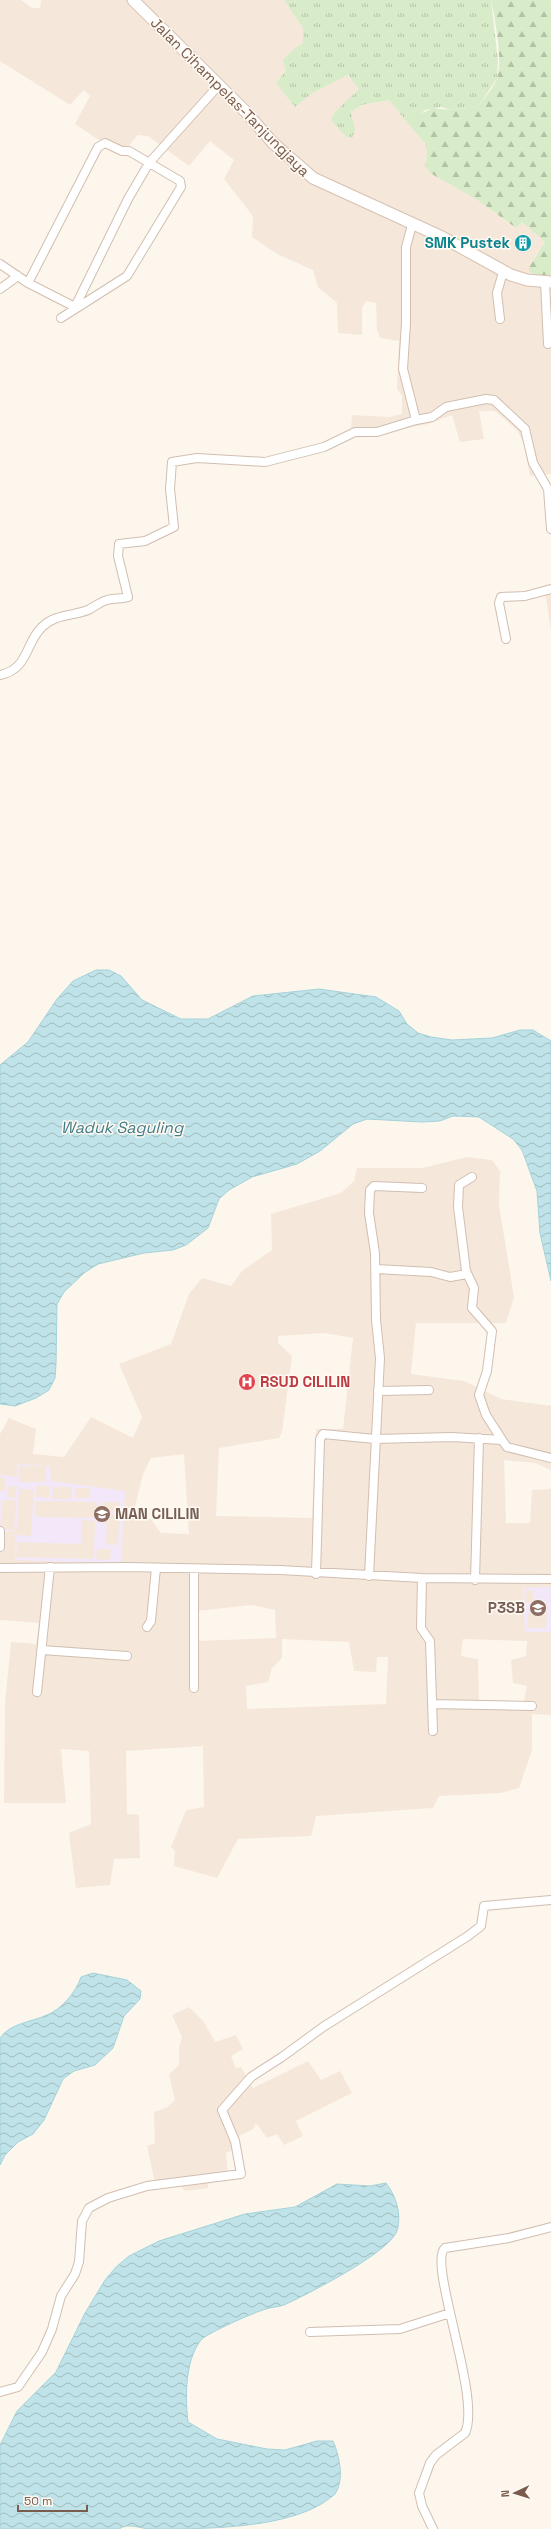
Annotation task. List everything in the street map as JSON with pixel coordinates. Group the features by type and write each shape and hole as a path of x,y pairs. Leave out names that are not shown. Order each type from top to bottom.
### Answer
{"main road":[{"name":"Jalan Cihampelas-Tanjungjaya","path":"133,0 219,85 273,143 313,178 412,225 442,237 503,272 527,280 548,282"}],"street":[{"path":"75,307 128,199 149,163 219,85"},
{"path":"28,283 98,147 105,143 122,151 129,151 180,181 181,187 127,276 75,307 61,318"},
{"path":"412,225 406,246 406,323 403,369 416,420"},
{"path":"0,264 28,283 75,307"},
{"path":"500,320 496,293 503,272"},
{"path":"0,289 18,276"},
{"path":"548,282 548,344"},
{"path":"0,675 13,670 26,658 29,646 43,626 64,615 89,609 107,600 128,597 118,556 119,544 145,541 174,527 170,489 172,462 194,458 271,461 297,452 324,447 355,432 377,432 416,420 432,417 446,407 486,399 494,400 525,429 533,463 548,489 551,528"},
{"path":"506,639 499,603 501,597 525,596 551,589"},
{"path":"472,1177 462,1182 458,1189 458,1207 467,1274 474,1288 472,1308 492,1331 487,1371 479,1395 486,1415 507,1447 551,1458"},
{"path":"369,1576 380,1358 376,1320 376,1268 369,1213 371,1188 422,1188"},
{"path":"376,1268 431,1272 450,1277 467,1274"},
{"path":"378,1391 428,1390"},
{"path":"316,1574 321,1435 375,1439 479,1438 502,1440"},
{"path":"475,1580 479,1438"},
{"path":"0,1530 0,1547"},
{"path":"0,1568 50,1567 280,1570 316,1574 475,1580 551,1579"},
{"path":"37,1692 50,1567"},
{"path":"147,1627 151,1621 156,1568"},
{"path":"194,1569 194,1688"},
{"path":"422,1578 420,1628 430,1641 433,1731"},
{"path":"42,1650 127,1656"},
{"path":"432,1704 532,1706"},
{"path":"0,2392 18,2387 42,2352 52,2329 61,2296 79,2262 82,2221 89,2208 108,2198 147,2186 239,2175 241,2170 235,2141 222,2110 251,2077 282,2057 323,2027 472,1933 481,1926 484,1906 551,1900"},
{"path":"434,2529 422,2506 419,2494 430,2463 451,2443 461,2437 468,2427 469,2414 463,2372 450,2313 441,2258 443,2249 509,2238 551,2227"},
{"path":"310,2332 400,2329 450,2313"}],"shaded area":[{"path":"0,0 21,0 32,8 40,8 41,0 284,0 303,28 303,43 295,48 295,107 311,94 348,75 360,89 335,112 351,112 362,105 389,100 425,143 427,152 425,161 515,228 522,222 545,242 529,266 551,277 551,474 530,476 524,444 517,430 495,411 479,411 484,439 460,442 452,415 428,424 357,438 351,427 352,415 388,417 402,414 402,396 397,389 399,341 380,338 377,330 376,303 366,301 362,308 362,335 338,333 337,303 318,287 313,270 277,254 252,237 253,216 224,179 234,160 210,141 189,166 148,136 138,135 121,155 75,124 90,96 84,90 70,105 0,61"},
{"path":"551,584 551,630 544,585"},
{"path":"467,1157 492,1160 500,1171 499,1205 514,1297 506,1323 416,1323 411,1374 464,1381 501,1399 551,1406 551,1470 535,1463 504,1460 506,1523 530,1523 532,1490 551,1489 551,1715 532,1714 532,1750 519,1788 501,1793 439,1796 433,1808 316,1816 311,1836 238,1839 217,1878 174,1866 175,1851 171,1847 186,1810 204,1807 203,1746 126,1751 127,1814 139,1815 140,1858 114,1859 110,1885 76,1888 69,1833 91,1824 89,1751 61,1749 66,1803 4,1803 5,1703 11,1642 36,1644 39,1623 0,1620 0,1434 9,1418 36,1429 33,1454 64,1457 91,1417 133,1438 142,1417 119,1364 171,1344 189,1294 202,1278 231,1286 242,1271 272,1250 271,1214 341,1193 354,1181 357,1168 422,1168","holes":["324,1333 353,1338 343,1429 316,1429 312,1518 216,1516 219,1448 279,1438 282,1432 292,1356 278,1343 278,1336","184,1454 189,1534 161,1533 151,1519 138,1516 134,1510 143,1474 151,1458","252,1605 275,1610 276,1638 198,1641 197,1611","282,1639 349,1642 354,1671 376,1672 377,1657 388,1657 386,1704 247,1709 246,1686 268,1682 272,1668 282,1658","463,1639 527,1641 526,1656 511,1660 513,1683 527,1686 524,1701 479,1701 478,1659 461,1656"]},
{"name":"MAN CILILIN","path":"17,1464 50,1466 51,1481 125,1491 121,1564 15,1560 16,1518 14,1531 0,1532 0,1529 0,1491 5,1491 6,1478 0,1477 0,1475 17,1477","holes":["19,1466 46,1466 46,1482 19,1482","36,1485 49,1486 49,1498 36,1497","8,1486 17,1487 15,1498 7,1497","53,1487 72,1487 72,1499 52,1499","75,1488 90,1488 89,1498 75,1498","19,1489 34,1490 31,1536 16,1535","2,1500 16,1500 14,1530 0,1529","35,1501 97,1502 97,1518 35,1517","103,1502 120,1502 120,1512 102,1511","107,1514 120,1514 118,1545 106,1544","81,1520 95,1521 94,1559 16,1557 17,1542 81,1544","97,1549 111,1549 110,1560 96,1559"]},
{"name":"P3SB","path":"551,1587 551,1632 525,1632 523,1588","holes":["525,1590 534,1590 534,1603 525,1603","528,1613 547,1614 546,1628 527,1628"]},
{"path":"189,2007 204,2022 215,2042 236,2035 243,2049 231,2056 236,2068 241,2067 253,2088 308,2061 321,2080 340,2071 352,2093 296,2121 303,2136 284,2145 277,2134 267,2138 256,2123 253,2129 239,2136 240,2147 226,2153 228,2173 209,2181 208,2188 185,2191 180,2184 156,2187 147,2146 155,2143 154,2112 166,2108 175,2100 169,2074 179,2065 179,2048 182,2037 172,2015"}],"green space":[{"path":"284,0 491,0 498,61 497,78 478,107 450,110 442,107 425,110 419,116 406,121 389,100 362,105 351,112 355,130 352,138 346,137 331,120 335,112 359,89 348,75 311,94 295,107 276,83 286,71 283,60 295,48 303,43 303,28"},
{"path":"491,0 551,0 551,277 539,278 529,271 529,267 545,242 522,222 516,228 476,199 430,173 425,165 427,152 425,143 406,121 433,108 450,110 478,107 491,90 499,70 499,50"}],"water":[{"name":"Waduk Saguling","path":"96,970 109,970 121,976 142,1000 181,1019 208,1019 253,996 319,989 376,997 399,1011 407,1024 418,1033 431,1037 452,1040 492,1038 520,1030 533,1030 551,1041 551,1281 540,1233 537,1191 522,1150 513,1139 479,1117 453,1116 440,1121 422,1122 367,1119 353,1124 320,1151 297,1164 252,1177 229,1190 219,1199 208,1228 186,1245 173,1250 144,1253 98,1264 84,1273 64,1292 57,1304 55,1378 49,1390 36,1398 15,1406 0,1404 0,1065 28,1042 57,999 73,981"},
{"path":"93,1973 127,1980 141,1991 140,1999 124,2016 113,2048 95,2065 74,2071 63,2079 44,2120 33,2134 18,2142 5,2155 0,2165 0,2038 9,2029 15,2026 47,2015 58,2009 72,1994 81,1977"},
{"path":"386,2183 395,2199 399,2218 397,2231 391,2240 364,2261 310,2292 284,2305 266,2309 242,2318 205,2337 196,2348 187,2379 188,2422 217,2439 267,2449 285,2450 317,2441 333,2441 340,2467 340,2481 334,2495 306,2512 264,2523 241,2526 172,2529 151,2529 126,2526 119,2529 0,2529 0,2445 17,2411 56,2372 85,2313 105,2280 116,2267 129,2256 159,2241 245,2214 295,2207 337,2184 370,2186"}],"place":[{"name":"SMK Pustek","path":"523,243"},
{"name":"RSUD CILILIN","path":"247,1382"},
{"name":"MAN CILILIN","path":"102,1514"},
{"name":"P3SB","path":"538,1608"}]}
